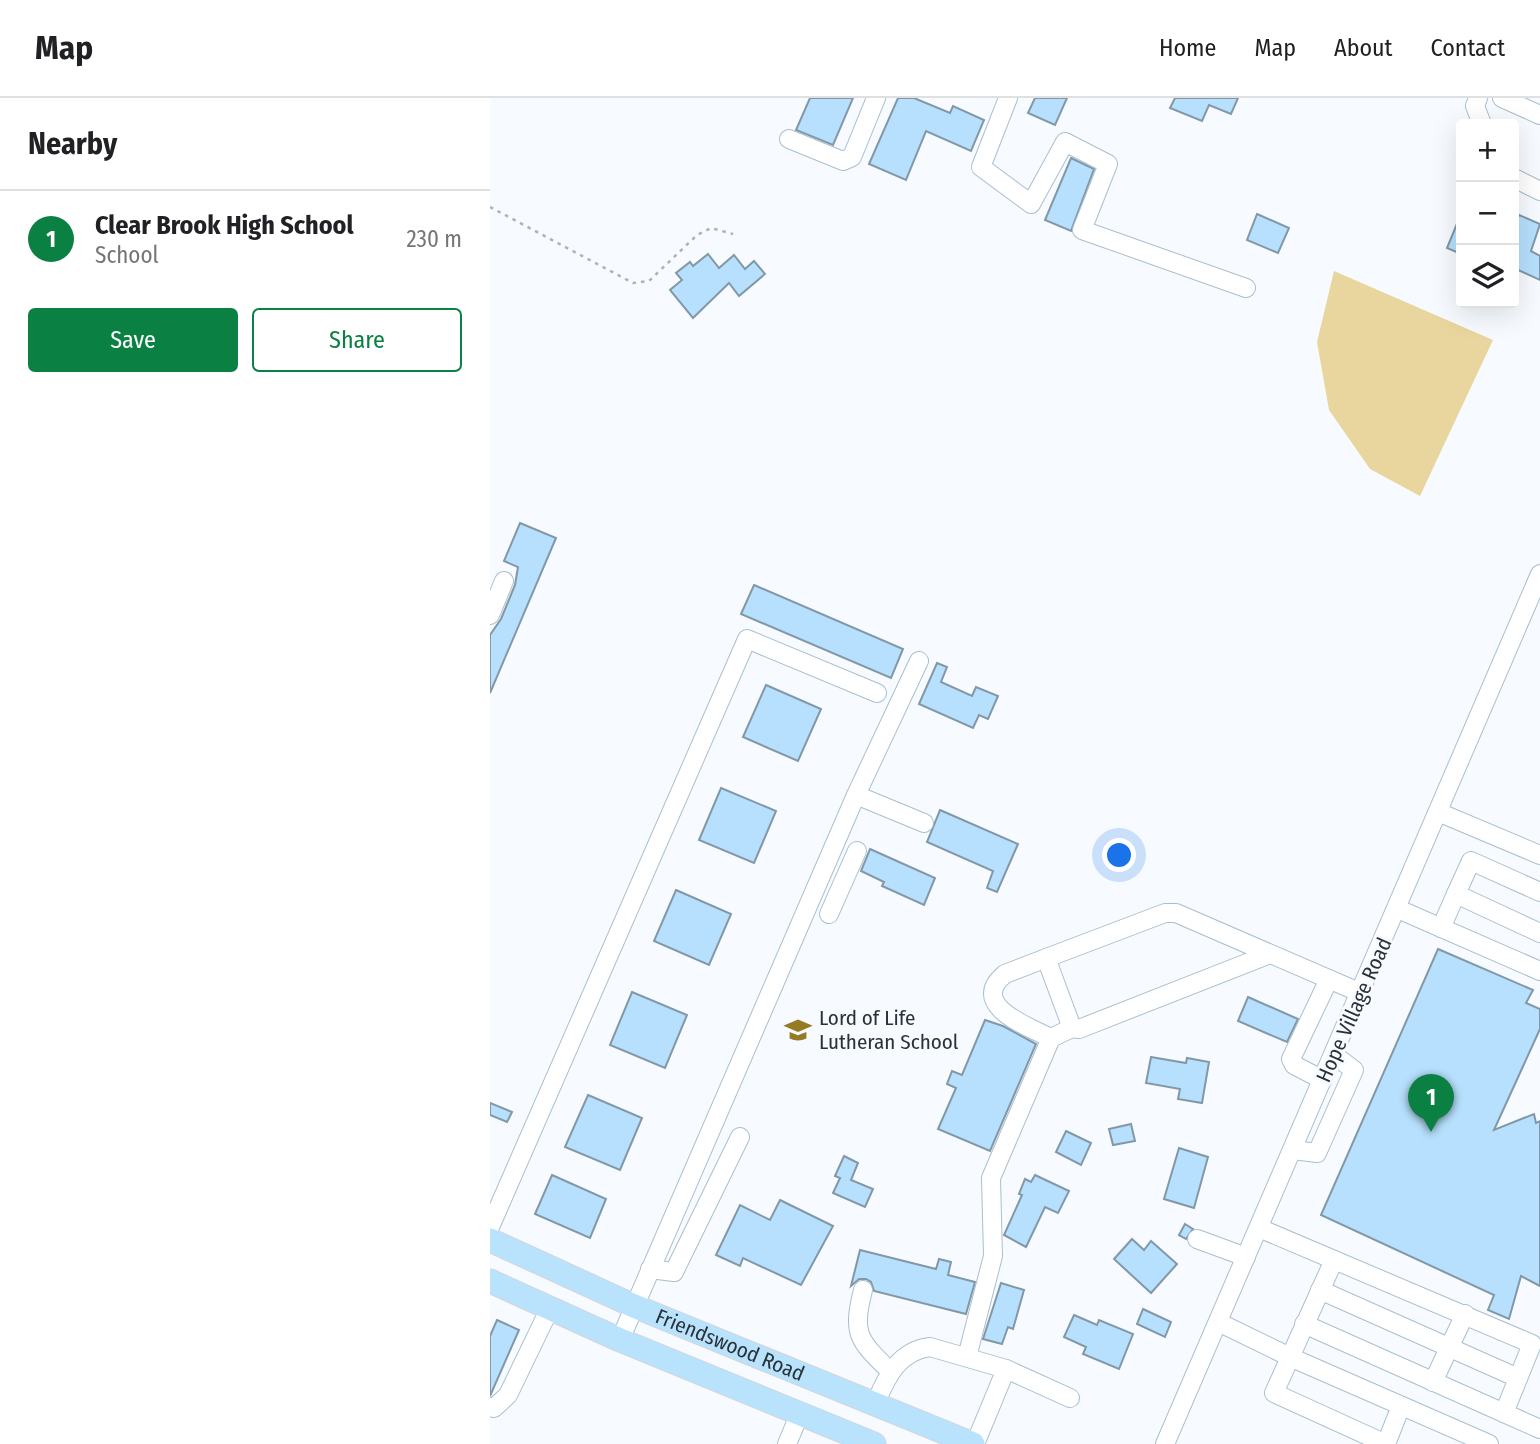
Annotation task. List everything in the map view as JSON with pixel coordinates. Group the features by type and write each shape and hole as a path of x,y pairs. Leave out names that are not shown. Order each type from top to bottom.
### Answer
{"main road":[{"name":"Friendswood Road","path":"490,1240 634,1306 974,1444"},
{"name":"Friendswood Road","path":"490,1281 620,1340 800,1413 840,1437 874,1444"}],"street":[{"path":"789,139 843,161 852,157 876,98"},
{"path":"1008,98 981,167 1031,204 1065,142 1108,164 1082,230 1246,288"},
{"path":"1478,98 1475,106 1480,119"},
{"path":"1502,98 1540,115"},
{"path":"1519,180 1540,191"},
{"name":"Hope Village Road","path":"1165,1444 1438,811 1533,611 1540,574"},
{"path":"490,614 505,581"},
{"path":"490,1227 747,639 877,693"},
{"path":"620,1340 856,795 919,661"},
{"path":"856,795 924,823"},
{"path":"1438,811 1540,855"},
{"path":"1441,928 1483,831"},
{"path":"829,857 854,858 829,914"},
{"path":"1471,861 1540,892"},
{"path":"1456,894 1540,933"},
{"path":"1398,909 1540,971"},
{"path":"1051,1038 1006,1016 994,1002 993,994 999,979 1004,974 1165,913 1176,913 1361,993"},
{"path":"967,1357 993,1256 991,1178 1051,1038 1270,954"},
{"path":"1049,957 1049,966 1072,1028"},
{"path":"1323,1080 1294,1065 1291,1059 1329,979"},
{"path":"1293,1150 1317,1153 1354,1070 1334,1055"},
{"path":"650,1269 674,1272 740,1137"},
{"path":"1259,1228 1536,1346 1518,1378 1504,1413"},
{"path":"1198,1239 1246,1257"},
{"path":"1334,1260 1274,1393 1386,1444 1401,1406"},
{"path":"863,1290 856,1319 859,1332 865,1347 890,1371"},
{"path":"1320,1290 1518,1378"},
{"path":"490,1407 494,1408 508,1395 550,1308"},
{"path":"1433,1382 1465,1314"},
{"path":"1218,1322 1290,1357 1489,1444"},
{"path":"1304,1325 1540,1429"},
{"path":"876,1402 890,1371 919,1349 930,1347 1006,1369 1070,1398"},
{"path":"974,1444 1006,1369"},
{"path":"787,1444 800,1413"}],"path":[{"path":"490,207 633,283 649,281 697,234 710,228 733,234"}],"shaded area":[{"path":"1334,271 1493,340 1420,496 1370,469 1329,410 1317,342"}],"building":[{"path":"810,98 853,98 833,145 796,130"},
{"path":"898,98 914,98 950,113 953,106 984,120 971,151 926,131 906,180 869,164"},
{"path":"1035,98 1067,98 1055,125 1028,113"},
{"path":"1175,98 1238,98 1231,114 1209,105 1202,121 1170,108"},
{"path":"1071,158 1094,169 1071,231 1045,220"},
{"path":"1257,214 1289,228 1278,253 1247,240"},
{"path":"1519,215 1540,224 1531,251 1540,256 1540,280 1519,270"},
{"path":"1456,226 1456,252 1447,248"},
{"path":"708,254 719,268 734,255 745,269 754,261 765,274 739,296 729,283 693,318 670,290 682,280 676,273 690,262 693,266"},
{"path":"520,523 556,538 490,693 490,635 501,619 515,585 518,567 504,561"},
{"path":"754,585 903,649 891,678 741,614"},
{"path":"937,663 947,667 941,682 972,696 976,687 998,696 988,719 979,715 973,728 919,704"},
{"path":"766,685 821,709 798,761 743,737"},
{"path":"721,788 776,811 754,863 699,840"},
{"path":"940,810 1018,844 997,892 987,888 993,871 927,842"},
{"path":"870,849 935,878 924,905 882,886 884,882 861,871"},
{"path":"676,890 731,914 709,965 654,941"},
{"path":"1438,949 1533,990 1526,1003 1540,1009 1540,1029 1494,1130 1534,1114 1536,1123 1540,1121 1540,1286 1521,1276 1509,1319 1488,1310 1494,1295 1321,1215"},
{"path":"632,992 687,1015 665,1068 610,1045"},
{"path":"1248,997 1298,1019 1287,1042 1238,1021"},
{"path":"985,1020 1003,1026 1036,1044 990,1151 938,1129 956,1088 947,1084 952,1071 962,1075"},
{"path":"1151,1057 1186,1063 1187,1058 1209,1062 1202,1103 1178,1099 1180,1089 1146,1083"},
{"path":"588,1095 642,1118 620,1170 565,1147"},
{"path":"490,1103 512,1112 507,1122 490,1115"},
{"path":"1131,1124 1135,1141 1113,1145 1109,1129"},
{"path":"1066,1131 1091,1143 1081,1165 1056,1152"},
{"path":"1179,1148 1208,1157 1194,1208 1164,1199"},
{"path":"844,1156 858,1163 851,1180 873,1189 865,1207 833,1193 840,1178 835,1176"},
{"path":"552,1175 606,1199 590,1238 535,1214"},
{"path":"1035,1175 1069,1191 1058,1213 1045,1207 1026,1247 1004,1235 1022,1195 1019,1194 1025,1179 1031,1182"},
{"path":"780,1200 833,1226 801,1285 743,1258 740,1266 716,1255 740,1205 770,1220"},
{"path":"1185,1224 1193,1229 1186,1239 1179,1235"},
{"path":"1132,1239 1144,1250 1151,1241 1177,1264 1151,1293 1114,1259"},
{"path":"860,1250 936,1269 939,1259 951,1262 948,1275 975,1282 966,1314 874,1291 871,1282 866,1279 859,1279 851,1286"},
{"path":"1001,1283 1024,1290 1013,1329 1008,1327 1002,1344 983,1339"},
{"path":"1143,1309 1171,1322 1165,1337 1137,1324"},
{"path":"1074,1315 1097,1325 1099,1320 1133,1334 1119,1369 1083,1354 1086,1347 1064,1337"},
{"path":"497,1320 519,1330 490,1396 490,1336"}],"place":[{"name":"Lord of Life Lutheran School","path":"798,1030"},
{"name":"Clear Brook High School","path":"1431,1132"}]}
